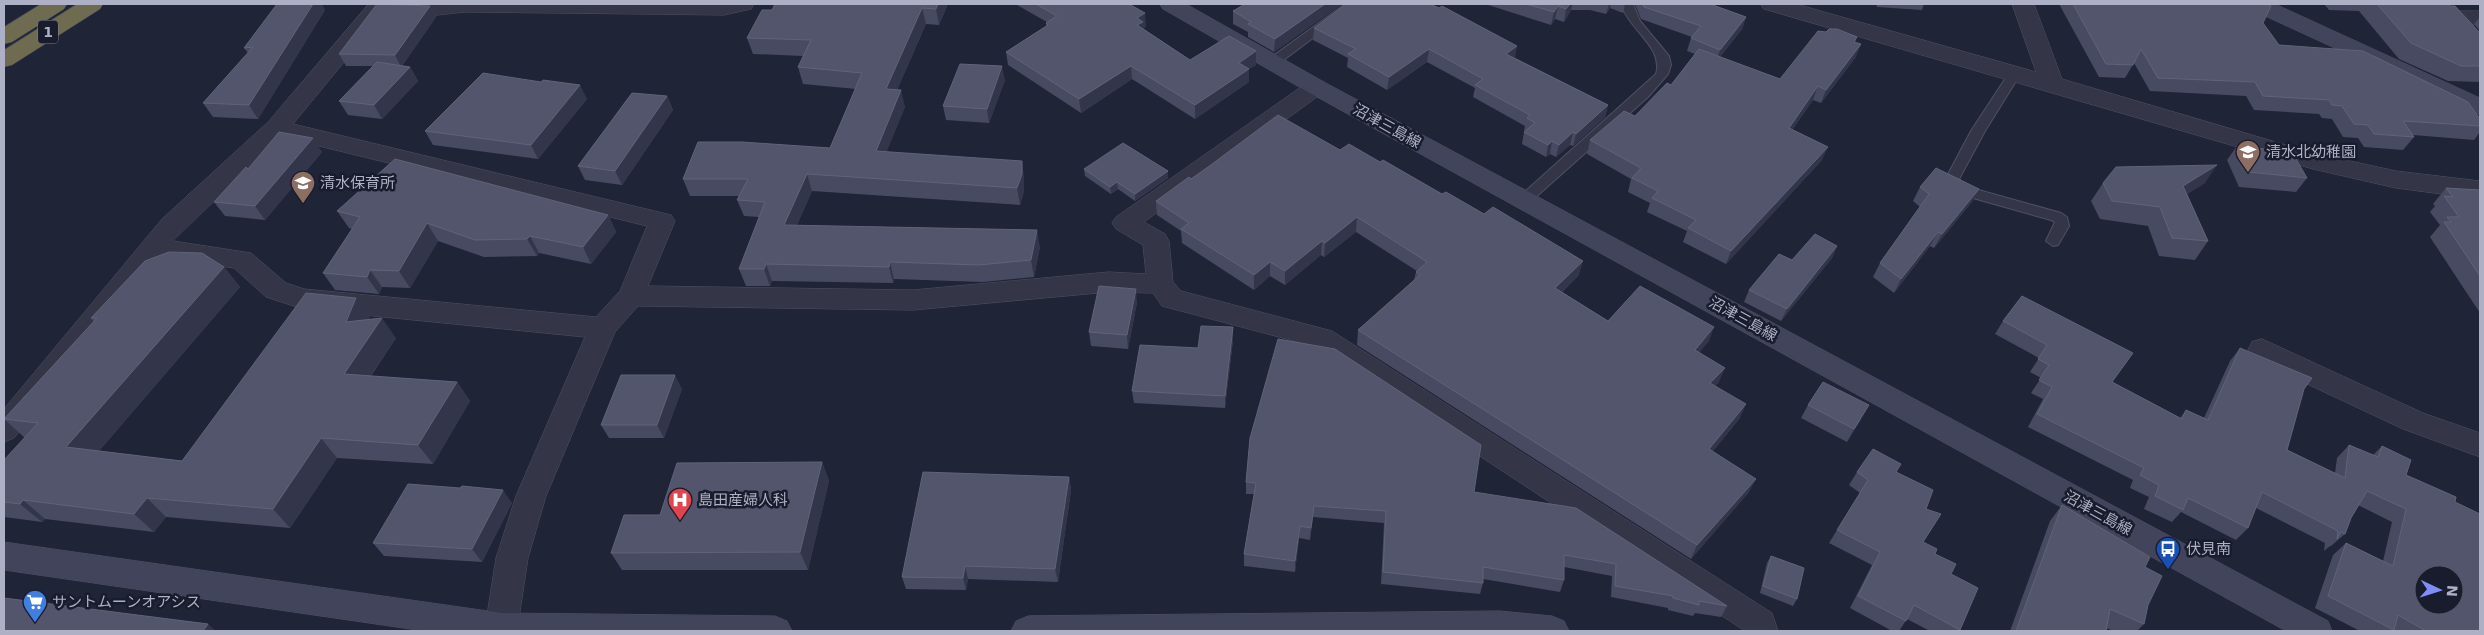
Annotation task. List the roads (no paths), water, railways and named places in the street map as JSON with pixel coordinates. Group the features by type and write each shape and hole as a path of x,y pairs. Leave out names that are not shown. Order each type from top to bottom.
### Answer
{"highway":[{"name":"1","path":"4,36 56,4"},
{"name":"1","path":"4,60 92,4"}],"street":[{"path":"4,430 171,225 277,128 379,6 427,9 467,5 724,8 743,4"},
{"name":"沼津三島線","path":"1172,4 1316,87 2316,631"},
{"path":"1772,4 2015,73 2321,164 2422,183 2480,190"},
{"path":"2023,4 2052,84"},
{"path":"2258,4 2480,107"},
{"path":"2448,11 2480,18"},
{"path":"2448,11 2474,39"},
{"path":"1316,87 1125,223 1156,242 1160,284 1172,299 1322,338 1760,623 1761,631"},
{"path":"277,128 662,222 631,296 612,315 603,328 531,496 512,558 502,628"},
{"path":"153,247 242,260 276,290 303,299 603,328"},
{"path":"631,296 912,300 1109,282 1160,284"},
{"path":"2262,350 2413,421 2480,445"},
{"path":"4,556 502,628 775,631"},
{"path":"1028,631 1500,626 1552,631"}],"lane":[{"path":"1273,62 1352,4"},
{"path":"1524,200 1662,75 1666,65 1663,55 1634,22 1627,4"},
{"path":"2015,73 1978,131 1952,180 1959,188 1971,193 2056,216 2062,220 2062,226 2054,241"}],"place":[{"name":"清水北幼稚園","path":"2248,173"},
{"name":"清水保育所","path":"303,204"},
{"name":"島田産婦人科","path":"680,521"},
{"name":"伏見南","path":"2168,570"},
{"name":"サントムーンオアシス","path":"35,623"}]}
